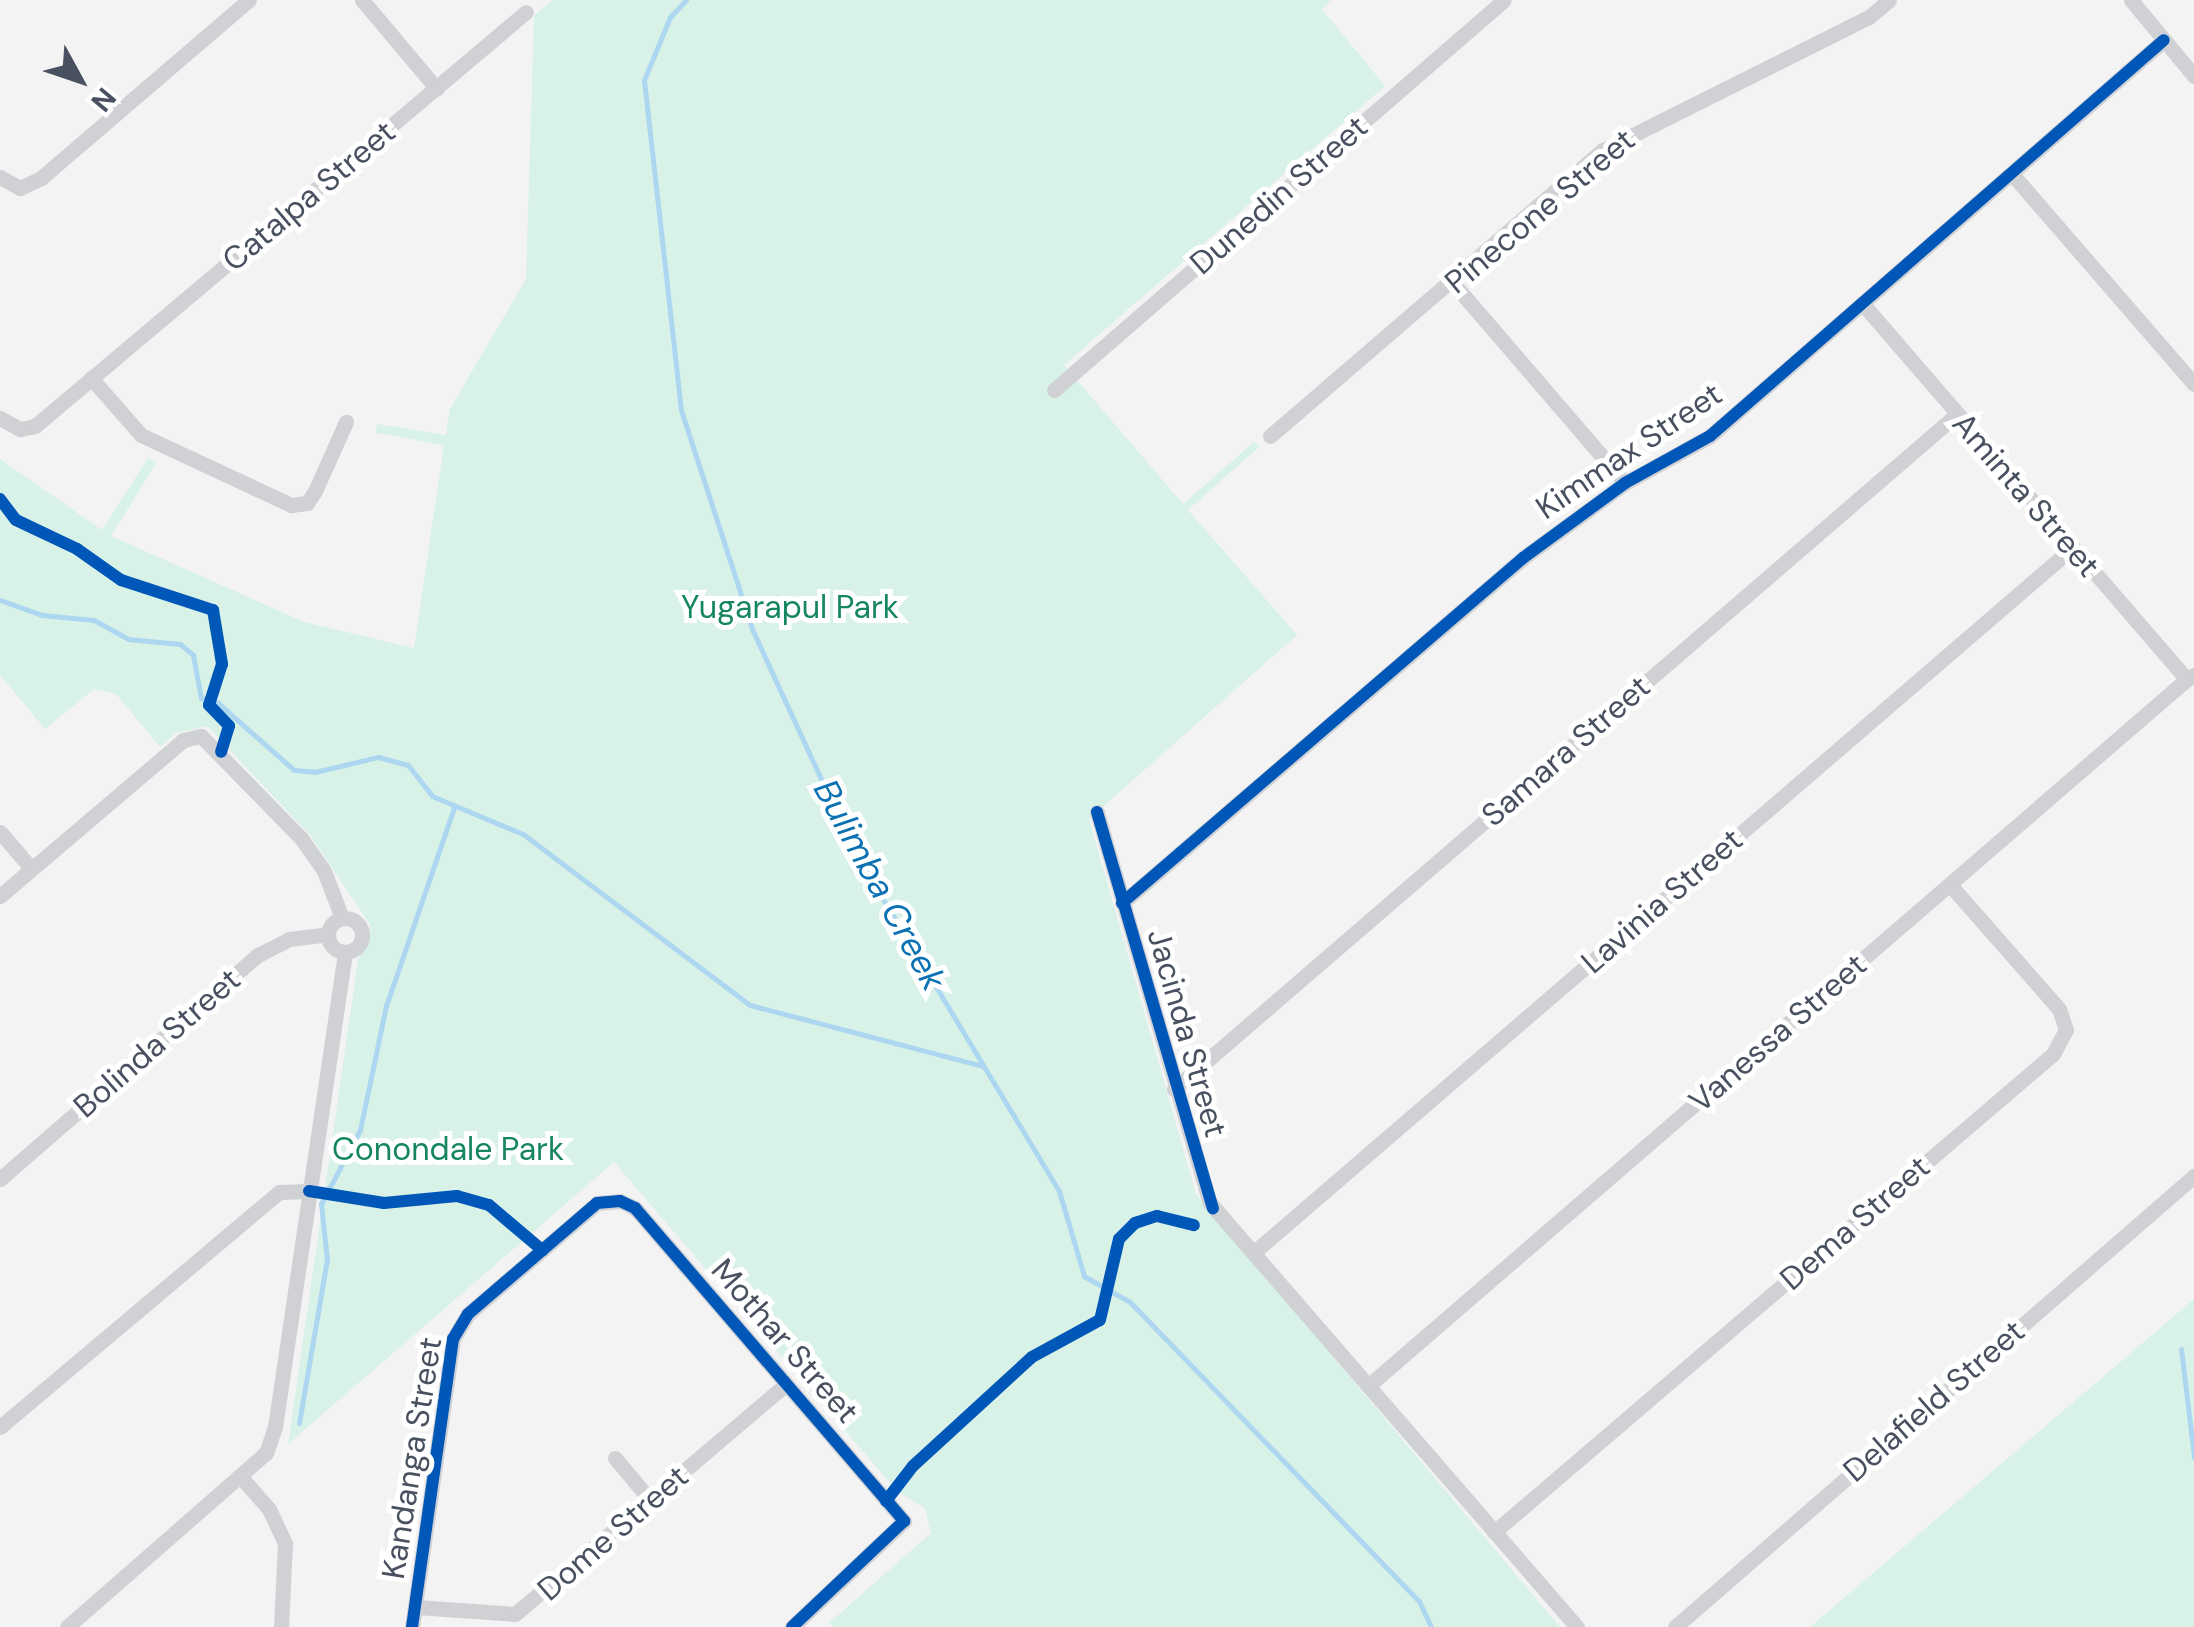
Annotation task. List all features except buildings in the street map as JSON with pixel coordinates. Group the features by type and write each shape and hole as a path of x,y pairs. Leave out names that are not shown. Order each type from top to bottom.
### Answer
{"street":[{"path":"0,177 20,188 40,178 249,0"},
{"path":"362,0 438,89"},
{"name":"Dunedin Street","path":"1054,390 1504,0"},
{"name":"Pinecone Street","path":"1270,436 1627,133 1869,17 1889,0"},
{"path":"2131,0 2194,76"},
{"name":"Catalpa Street","path":"0,418 20,429 35,426 526,12"},
{"name":"Kimmax Street","path":"1122,903 1523,558 1624,483 1710,436 2164,40"},
{"path":"2012,174 2194,384"},
{"path":"1453,283 1624,483"},
{"name":"Aminta Street","path":"1862,303 2071,548 2190,677"},
{"path":"90,378 140,435 291,506 306,503 315,491 346,422"},
{"name":"Samara Street","path":"1174,1089 1957,414"},
{"name":"Lavinia Street","path":"1252,1252 2071,548"},
{"name":"Vanessa Street","path":"1368,1386 2190,677"},
{"path":"0,896 183,740 200,736 301,838 324,871 342,918"},
{"name":"Jacinda Street","path":"1097,812 1210,1203 1577,1627"},
{"path":"0,832 32,868"},
{"name":"Dema Street","path":"1494,1532 2053,1054 2066,1030 2059,1009 1950,884"},
{"path":"342,918 355,922 362,934 357,946 344,952 332,947 328,934 342,918"},
{"name":"Bolinda Street","path":"0,1179 258,955 289,940 328,934"},
{"path":"67,1627 266,1453 275,1427 344,952"},
{"name":"Delafield Street","path":"1674,1627 2194,1176"},
{"path":"0,1427 278,1192 308,1191"},
{"name":"Mothar Street","path":"620,1201 635,1208 904,1521 792,1627"},
{"name":"Kandanga Street","path":"412,1627 454,1338 468,1314 597,1203 620,1201"},
{"name":"Dome Street","path":"416,1606 515,1614 786,1384"},
{"path":"615,1458 650,1501"},
{"path":"241,1477 268,1509 285,1542 282,1627"}],"green space":[{"name":"Yugarapul Park","path":"552,0 1331,0 1322,9 1385,86 1064,365 1183,504 1254,442 1259,447 1188,510 1297,635 1089,819 1196,1194 1560,1627 833,1627 829,1623 931,1533 925,1508 897,1491 614,1162 288,1444 358,960 371,926 311,836 207,726 176,733 160,747 116,694 94,689 45,729 0,675 0,459 102,530 148,458 156,463 111,536 304,622 414,648 444,445 376,433 377,424 446,435 450,409 526,279 534,16"},
{"path":"2194,1299 2194,1627 1810,1627"}],"waterway":[{"name":"Bulimba Creek","path":"686,0 670,17 644,80 681,410 752,629 854,851 1059,1191 1084,1276 1130,1302 1419,1601 1431,1627"},
{"path":"0,600 42,615 94,620 128,639 180,644 193,655 201,698 218,703 294,770 315,772 378,757 408,765 432,796 523,834 750,1005 983,1066"},
{"path":"299,1423 327,1260 321,1204 360,1130 386,1006 454,807"},
{"path":"2181,1349 2194,1457"}],"cycle path":[{"path":"1122,903 1523,558 1625,483 1710,436 2164,40"},
{"path":"0,499 16,520 77,549 121,580 213,610 222,664 209,705 229,726 221,752"},
{"path":"1097,812 1213,1208"},
{"path":"309,1191 384,1203 457,1196 489,1205 542,1250"},
{"path":"412,1627 453,1339 468,1314 597,1203 620,1201 635,1208 904,1521 792,1627"},
{"path":"886,1501 913,1466 1032,1357 1100,1320 1119,1239 1135,1223 1157,1216 1194,1225"}],"park label":[{"name":"Conondale Park","path":"448,1149"}]}
